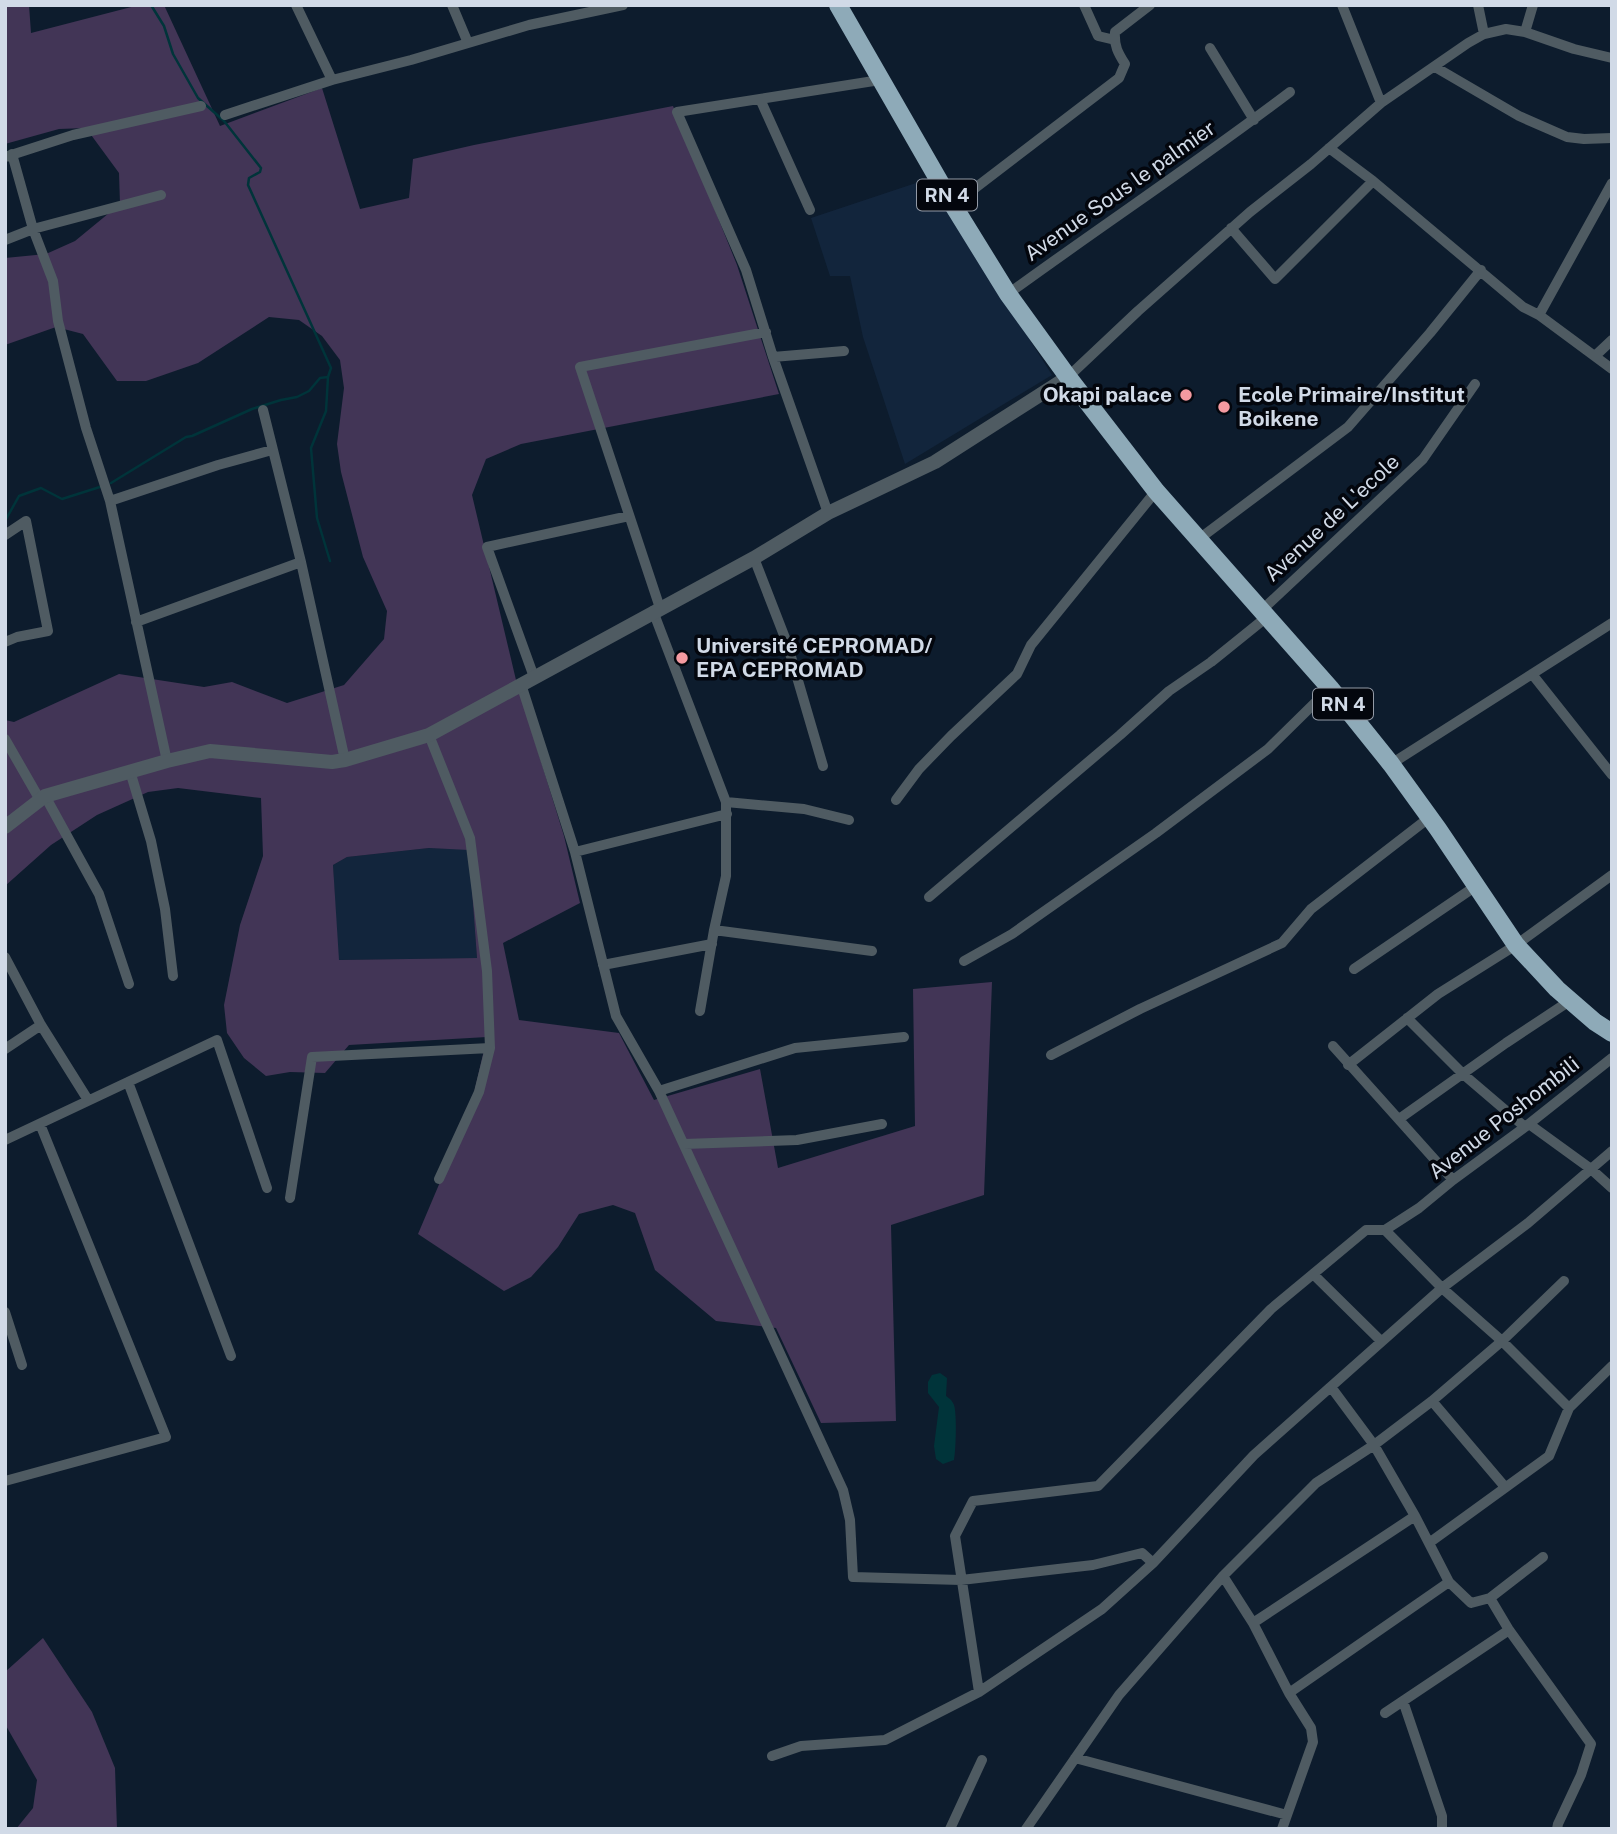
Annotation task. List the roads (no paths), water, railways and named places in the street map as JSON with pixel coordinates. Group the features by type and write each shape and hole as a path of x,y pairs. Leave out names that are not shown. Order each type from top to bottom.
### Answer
{"highway":[{"name":"RN 4","path":"838,5 1008,295 1068,377 1156,491 1330,688 1391,764 1516,945 1557,989 1612,1032"}],"street":[{"path":"296,5 332,80"},
{"path":"452,5 468,43"},
{"path":"225,115 332,80 529,25 623,5"},
{"path":"1084,5 1098,36 1115,40"},
{"path":"953,205 1119,78 1125,64 1117,52 1115,32 1150,5"},
{"path":"1342,5 1381,103"},
{"path":"1478,5 1484,34"},
{"path":"1525,32 1533,5"},
{"path":"5,827 43,798 130,771 210,751 332,762 429,735 754,558 828,513 935,462 1068,377 1231,228 1381,103 1468,43 1484,34 1506,29 1525,32 1574,49 1612,58"},
{"path":"1210,48 1254,120"},
{"path":"1435,67 1519,116 1567,137 1612,138"},
{"path":"828,513 773,357 746,270 677,112 880,80"},
{"name":"Avenue Sous le palmier","path":"1008,295 1290,92"},
{"path":"760,99 810,210"},
{"path":"167,761 110,501 86,428 58,321 53,281 9,156 74,135 201,106"},
{"path":"1329,148 1373,181 1523,307 1539,315 1612,369"},
{"path":"1231,228 1275,279 1373,181"},
{"path":"1539,315 1612,183"},
{"path":"5,240 33,229 161,195"},
{"path":"1199,539 1348,427 1481,270"},
{"path":"700,1010 726,876 726,808 657,610 580,366 766,332"},
{"path":"1595,356 1612,340"},
{"path":"773,357 844,351"},
{"name":"Avenue de L'ecole","path":"929,897 1120,736 1169,691 1211,662 1265,613 1423,459 1475,384"},
{"path":"262,410 301,562 345,760"},
{"path":"110,501 272,450"},
{"path":"896,800 919,769 1017,674 1031,645 1156,491"},
{"path":"629,516 486,547 528,681 616,1016 659,1091 684,1143 843,1490 850,1520 853,1577 961,1580 1093,1565 1142,1553 1153,1563"},
{"path":"5,535 26,521 48,631 5,642"},
{"path":"754,558 787,643 823,766"},
{"path":"136,622 301,562"},
{"path":"1391,764 1612,623"},
{"path":"1532,674 1612,775"},
{"path":"964,961 1012,934 1190,808 1268,749 1330,688"},
{"path":"429,735 470,838 486,971 490,1048 479,1092 439,1179"},
{"path":"5,739 99,894 129,984"},
{"path":"130,771 151,841 162,895 173,976"},
{"path":"575,852 726,808 804,809 849,820"},
{"path":"1051,1055 1140,1009 1282,943 1311,909 1430,817"},
{"path":"1348,1065 1438,994 1516,945 1612,875"},
{"path":"1354,969 1476,886"},
{"path":"714,930 872,951"},
{"path":"603,965 712,944"},
{"path":"5,957 41,1025 88,1100"},
{"path":"1399,1119 1571,1000"},
{"path":"1407,1018 1463,1074 1527,1125 1591,1169 1612,1188"},
{"path":"5,1049 41,1025"},
{"path":"659,1091 795,1048 904,1037"},
{"path":"5,1140 217,1040 267,1188"},
{"path":"1333,1046 1453,1180"},
{"path":"290,1198 312,1057 490,1048"},
{"name":"Avenue Poshombili","path":"961,1580 955,1536 972,1501 1098,1486 1271,1309 1313,1274 1366,1230 1385,1230 1419,1208 1612,1058"},
{"path":"128,1082 231,1356"},
{"path":"5,1481 166,1437 40,1124"},
{"path":"684,1143 797,1140 882,1124"},
{"path":"772,1756 801,1746 885,1740 979,1692 1102,1609 1153,1563 1254,1455 1442,1288 1528,1223 1612,1151"},
{"path":"1385,1230 1442,1288 1502,1340 1569,1408"},
{"path":"1313,1274 1381,1341"},
{"path":"1026,1829 1119,1695 1223,1576 1316,1483 1374,1445 1432,1401 1564,1281"},
{"path":"5,1312 22,1365"},
{"path":"1429,1543 1549,1456 1569,1408 1612,1366"},
{"path":"1331,1387 1374,1445 1415,1516 1449,1583 1471,1603 1490,1598 1543,1557"},
{"path":"1432,1401 1505,1488"},
{"path":"1253,1623 1415,1516"},
{"path":"1223,1576 1253,1623 1289,1693 1311,1728 1312,1742 1282,1829"},
{"path":"961,1580 979,1692"},
{"path":"1289,1693 1449,1583"},
{"path":"1490,1598 1509,1630 1591,1744 1558,1829"},
{"path":"1385,1713 1509,1630"},
{"path":"1403,1701 1442,1816 1443,1829"},
{"path":"1075,1758 1287,1815"},
{"path":"950,1829 982,1760"}],"waterway":[{"path":"111,483 186,437 252,409 297,397 309,391 320,378 328,377 331,368 248,185 249,178 260,172 261,168 224,121 198,98 173,54 164,26 151,5"},
{"path":"328,377 326,411 311,448 317,518 330,561"},
{"path":"5,521 19,496 41,488 62,499 103,486"}],"place":[{"name":"Okapi palace","path":"1186,395"},
{"name":"Ecole Primaire/Institut Boikene","path":"1224,407"},
{"name":"Université CEPROMAD/ EPA CEPROMAD","path":"682,658"}]}
